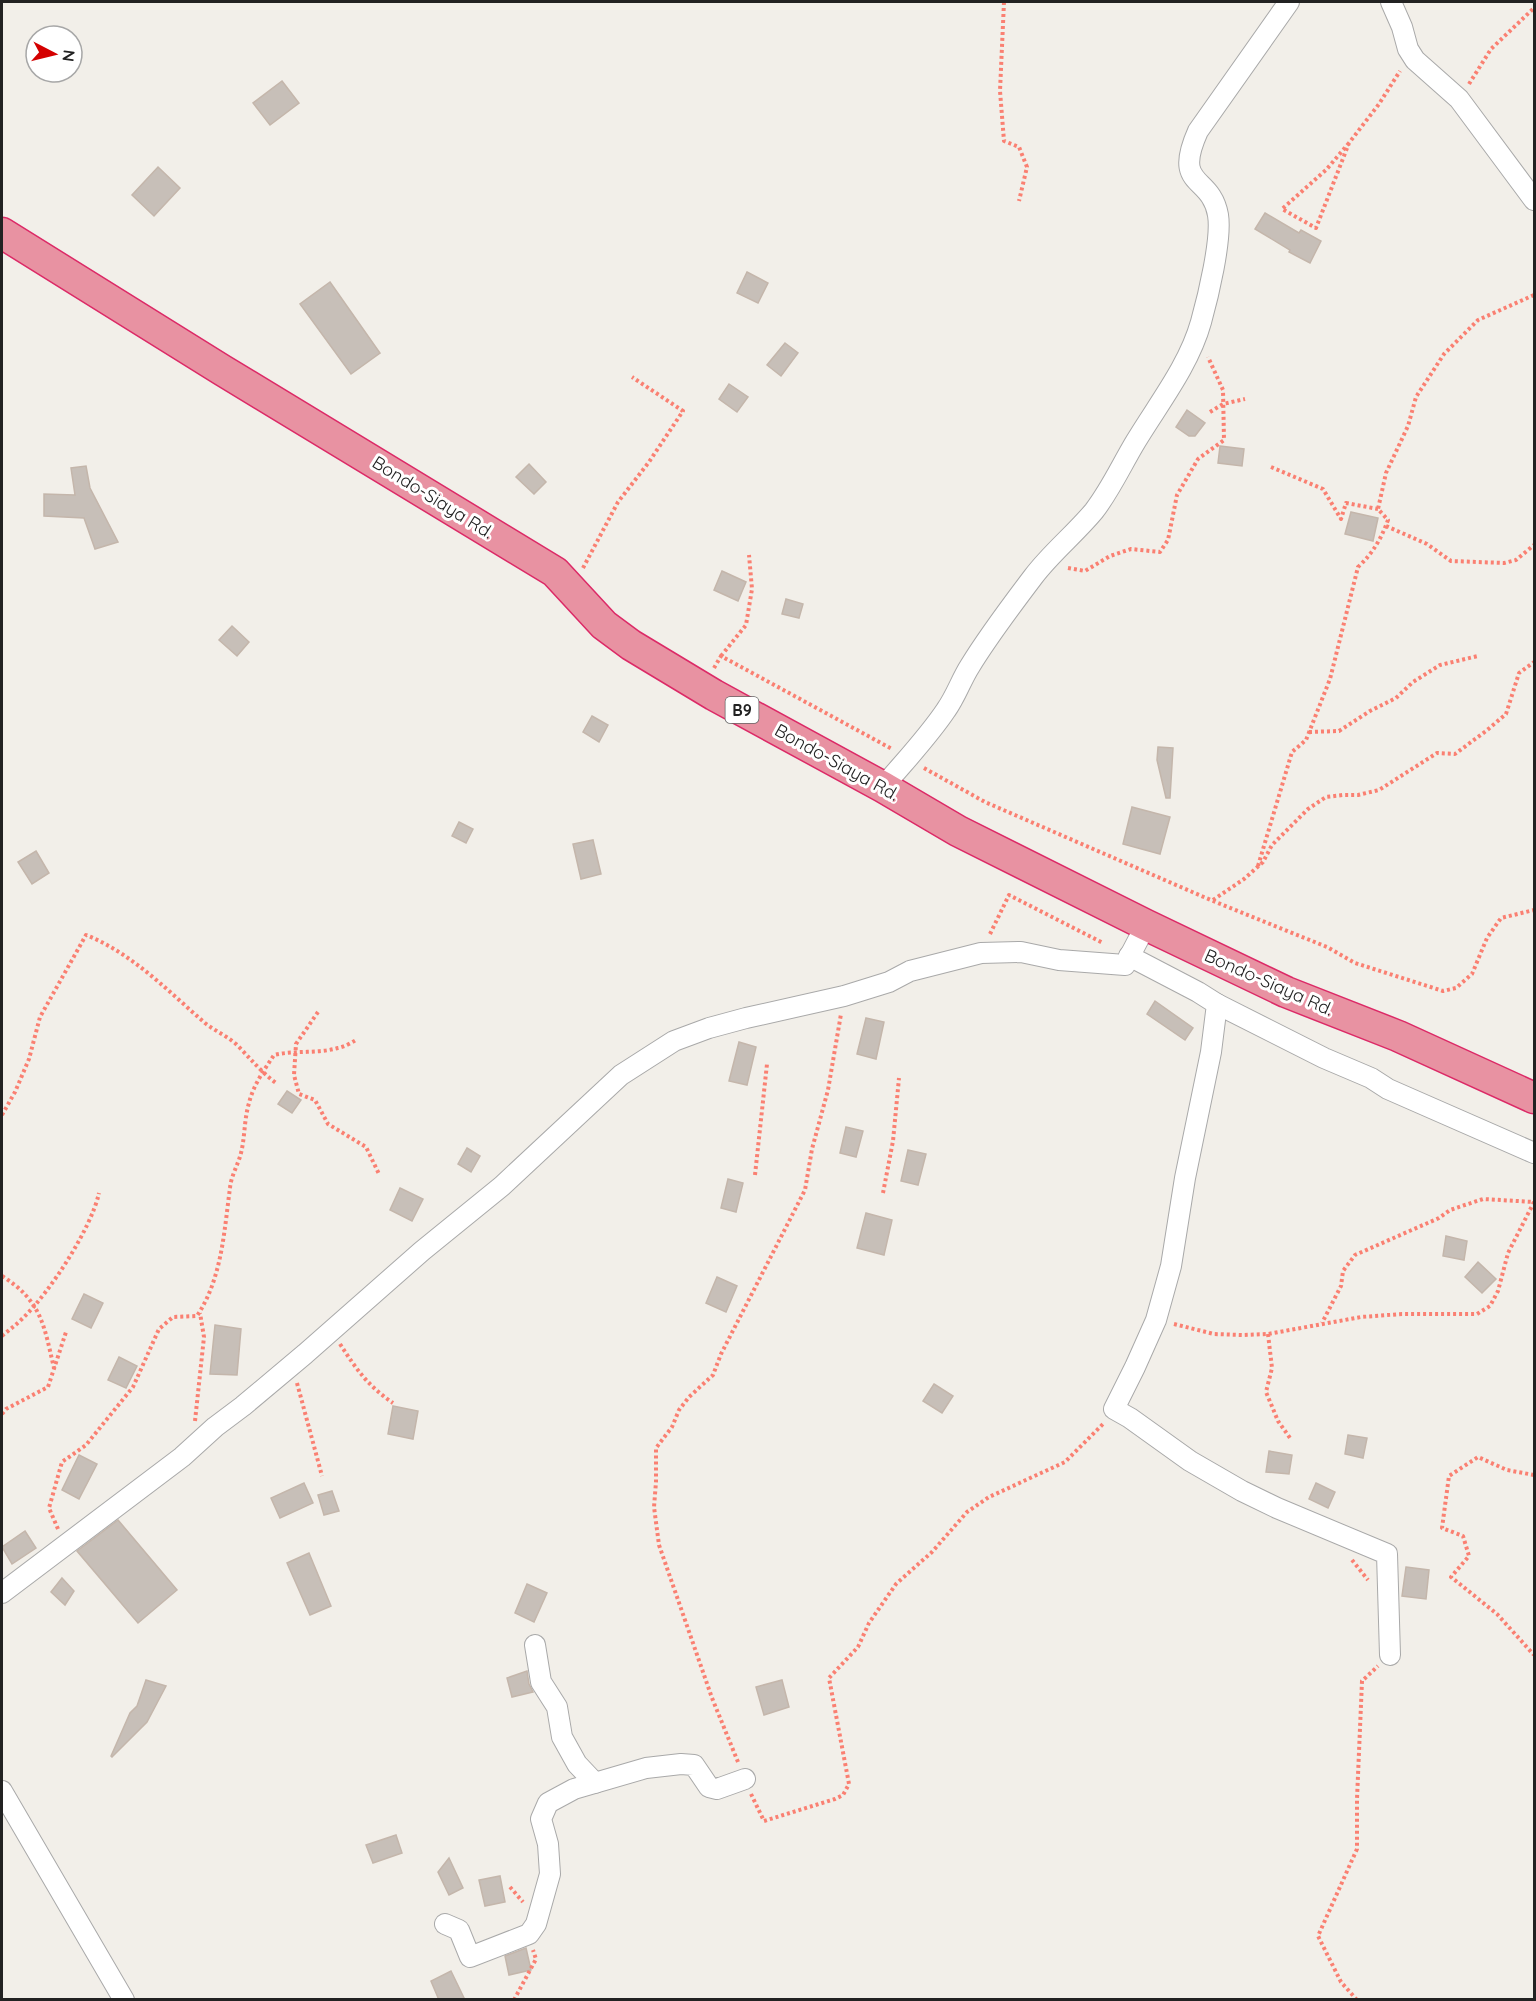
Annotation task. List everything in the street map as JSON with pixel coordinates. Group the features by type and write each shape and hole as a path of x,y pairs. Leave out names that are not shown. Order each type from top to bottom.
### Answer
{"highway":[{"name":"Bondo-Siaya Rd.","path":"2,233 555,572 603,625 631,645 702,687 884,787 958,831 1146,925 1286,992 1398,1036 1534,1098"}],"street":[{"path":"884,787 945,712 981,648 1033,576 1103,500 1124,461 1180,371 1197,332 1209,289 1219,227 1216,208 1208,194 1196,182 1188,165 1190,149 1198,131 1289,2"},
{"path":"1391,2 1402,27 1408,49 1415,60 1459,99 1534,200"},
{"path":"2,1593 194,1447 332,1331 422,1251 502,1186 621,1075 674,1041 746,1018 844,996 889,982 910,971 981,953 1021,952 1059,960 1125,965 1146,925"},
{"path":"1129,956 1324,1058 1371,1078 1388,1089 1534,1153"},
{"path":"1217,1004 1211,1052 1185,1178 1171,1266 1156,1320 1114,1409 1190,1461 1242,1491 1387,1554 1390,1655"},
{"path":"536,1645 541,1682 557,1707 562,1737 577,1764 595,1783"},
{"path":"445,1924 459,1929 470,1957 529,1934 536,1924 550,1874 548,1844 541,1819 548,1803 574,1789 646,1768 681,1764 694,1766 709,1787 717,1789 745,1779"},
{"path":"2,1791 124,2000"}],"path":[{"path":"1004,2 1000,91 1004,141 1019,147 1027,167 1020,201"},
{"path":"1459,99 1491,49 1534,8"},
{"path":"1349,142 1316,228 1282,209 1326,170 1379,104 1400,71 1415,60"},
{"path":"1378,509 1386,472 1408,426 1416,397 1444,354 1478,320 1534,295"},
{"path":"1068,568 1085,572 1110,556 1131,549 1160,552 1168,540 1177,495 1198,459 1224,440 1223,390 1197,332"},
{"path":"572,590 618,502 649,462 683,411 632,377"},
{"path":"1210,412 1223,404 1245,399"},
{"path":"1258,866 1293,752 1306,740 1330,679 1358,567 1369,558 1380,541 1388,520 1378,509 1346,503 1341,519 1323,489 1270,467"},
{"path":"1386,526 1427,544 1451,561 1504,563 1516,560 1534,545"},
{"path":"702,687 746,625 752,589 749,555"},
{"path":"722,656 985,802 1213,901 1327,947 1355,963 1443,992 1456,988 1472,974 1487,938 1501,918 1534,910"},
{"path":"1309,732 1339,731 1396,698 1413,682 1440,665 1478,656"},
{"path":"1213,901 1244,879 1258,866 1279,838 1308,809 1326,797 1358,795 1379,790 1437,753 1455,753 1486,731 1506,714 1519,673 1534,662"},
{"path":"981,953 1009,896 1129,956"},
{"path":"2,1115 29,1059 40,1017 86,935 104,942 173,993 207,1025 234,1043 262,1073 276,1083"},
{"path":"844,996 828,1090 812,1149 805,1190 721,1354 713,1375 684,1403 672,1426 656,1448 654,1507 659,1545 712,1698 764,1821 843,1795 849,1784 829,1678 858,1647 880,1605 896,1584 932,1552 967,1512 989,1497 1065,1462 1101,1426 1114,1409"},
{"path":"318,1012 296,1044 294,1075 299,1094 315,1100 328,1124 366,1147 380,1174"},
{"path":"64,1546 49,1508 62,1462 86,1445 133,1388 159,1329 173,1317 197,1316 205,1305 214,1283 228,1213 230,1186 241,1153 249,1102 262,1073 274,1055 339,1048 356,1040"},
{"path":"755,1175 767,1064"},
{"path":"883,1193 893,1141 899,1078"},
{"path":"2,1336 24,1318 50,1286 95,1209 99,1193"},
{"path":"1156,1320 1214,1334 1268,1334 1361,1317 1402,1314 1477,1314 1490,1306 1498,1291 1508,1253 1534,1202 1483,1198 1450,1210 1439,1218 1355,1255 1343,1271 1341,1286 1322,1323"},
{"path":"2,1276 15,1285 42,1319 54,1370"},
{"path":"194,1447 196,1404 204,1337 200,1312"},
{"path":"332,1331 356,1369 374,1390 393,1402"},
{"path":"2,1414 6,1409 48,1387 66,1332"},
{"path":"1268,1334 1272,1368 1266,1392 1278,1421 1290,1438"},
{"path":"292,1365 322,1476"},
{"path":"1534,1475 1507,1470 1478,1457 1449,1476 1442,1528 1463,1536 1469,1556 1451,1577 1497,1614 1534,1655"},
{"path":"1342,1534 1351,1560 1389,1602"},
{"path":"1357,2000 1341,1982 1318,1936 1357,1849 1362,1681 1390,1655"}],"building":[{"path":"282,81 299,103 270,125 253,103"},
{"path":"158,167 180,188 154,216 132,195"},
{"path":"1265,213 1299,233 1301,230 1321,241 1310,263 1255,229"},
{"path":"747,272 768,283 758,303 737,293"},
{"path":"330,282 380,353 351,374 300,304"},
{"path":"785,343 798,353 781,376 767,365"},
{"path":"729,384 748,397 737,412 719,399"},
{"path":"1187,410 1205,423 1195,436 1189,436 1176,427"},
{"path":"1220,446 1244,449 1242,466 1218,463"},
{"path":"529,464 546,482 534,494 516,477"},
{"path":"86,466 90,488 118,542 95,549 84,518 44,516 44,494 75,495 71,468"},
{"path":"1351,512 1378,518 1373,541 1345,534"},
{"path":"722,571 746,582 738,601 714,590"},
{"path":"786,599 803,604 799,618 782,614"},
{"path":"232,626 249,642 237,656 219,640"},
{"path":"592,716 608,725 599,742 583,732"},
{"path":"1158,747 1173,748 1170,798 1166,798 1157,760"},
{"path":"1132,807 1170,817 1160,854 1123,844"},
{"path":"459,822 473,829 466,843 452,836"},
{"path":"593,840 601,874 581,879 573,844"},
{"path":"36,851 49,873 32,884 18,862"},
{"path":"1155,1001 1193,1028 1185,1040 1147,1014"},
{"path":"866,1018 884,1022 876,1059 857,1054"},
{"path":"739,1042 756,1047 747,1085 729,1081"},
{"path":"287,1091 301,1100 292,1113 278,1104"},
{"path":"846,1127 863,1131 856,1157 840,1153"},
{"path":"467,1148 480,1156 471,1172 458,1164"},
{"path":"908,1150 926,1154 918,1185 901,1181"},
{"path":"728,1179 743,1183 736,1212 721,1208"},
{"path":"400,1188 423,1199 412,1221 390,1210"},
{"path":"866,1213 892,1220 884,1255 857,1248"},
{"path":"1446,1236 1467,1241 1464,1260 1443,1256"},
{"path":"1478,1262 1496,1279 1482,1293 1465,1277"},
{"path":"717,1277 737,1286 726,1312 706,1303"},
{"path":"84,1294 103,1303 91,1328 72,1319"},
{"path":"215,1325 241,1329 237,1375 210,1374"},
{"path":"119,1357 137,1366 126,1388 108,1380"},
{"path":"934,1384 953,1396 942,1413 923,1401"},
{"path":"393,1406 418,1411 413,1439 388,1434"},
{"path":"1348,1435 1367,1438 1363,1458 1345,1454"},
{"path":"1269,1451 1292,1455 1289,1474 1266,1472"},
{"path":"79,1455 97,1464 79,1499 62,1490"},
{"path":"304,1483 313,1503 280,1518 271,1498"},
{"path":"1316,1483 1335,1492 1328,1508 1309,1499"},
{"path":"332,1491 339,1511 324,1515 318,1495"},
{"path":"118,1520 177,1590 138,1623 77,1551"},
{"path":"25,1531 36,1548 12,1564 2,1547"},
{"path":"309,1553 331,1606 310,1615 287,1563"},
{"path":"1406,1567 1429,1570 1426,1599 1402,1596"},
{"path":"62,1578 74,1591 65,1605 51,1592"},
{"path":"527,1584 547,1593 534,1622 515,1613"},
{"path":"527,1671 533,1692 512,1697 507,1678"},
{"path":"146,1680 166,1686 147,1722 112,1757 130,1713 137,1706"},
{"path":"782,1680 789,1707 764,1715 756,1687"},
{"path":"396,1835 402,1853 373,1863 366,1845"},
{"path":"449,1858 463,1888 449,1895 438,1872"},
{"path":"500,1876 505,1902 485,1906 479,1880"},
{"path":"526,1948 531,1970 509,1975 505,1956"},
{"path":"451,1971 465,2000 439,2000 431,1981"}]}
